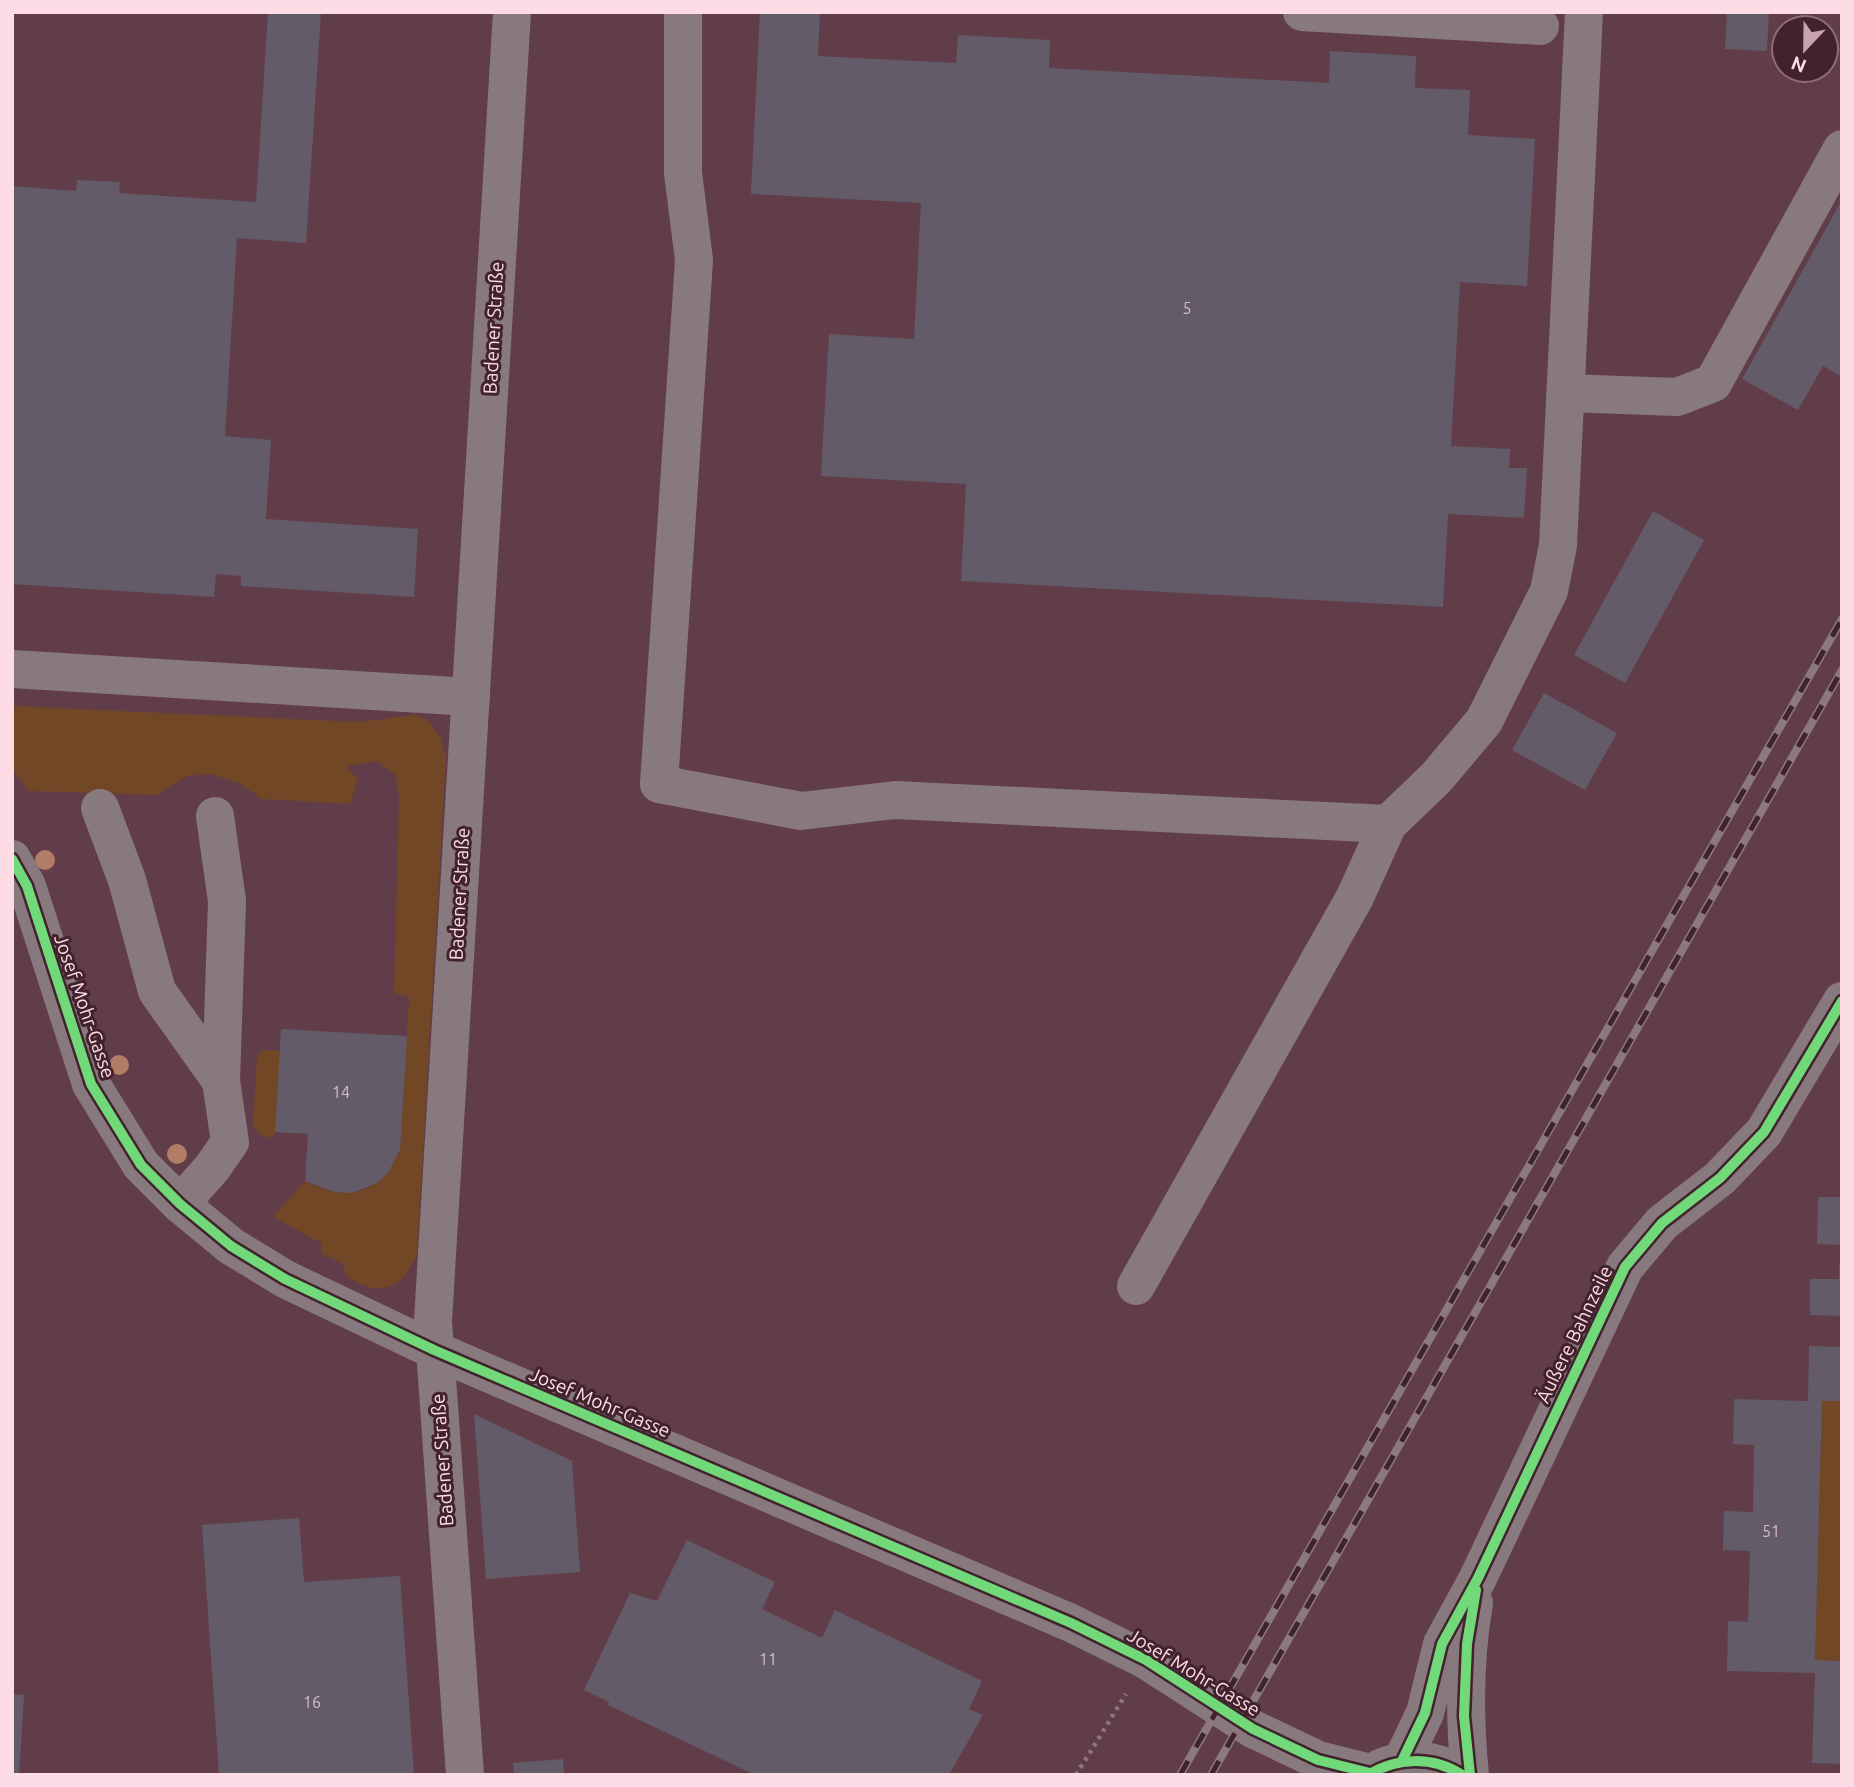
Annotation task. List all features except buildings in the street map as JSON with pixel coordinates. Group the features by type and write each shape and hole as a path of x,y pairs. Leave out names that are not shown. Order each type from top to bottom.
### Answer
{"street":[{"name":"Badener Straße","path":"465,1775 433,1321 512,12"},
{"path":"684,12 683,173 694,260 659,783 801,811 895,800 1388,824"},
{"path":"1302,12 1540,26"},
{"path":"1136,1286 1355,897 1388,824 1436,778 1484,721 1549,591 1558,545 1584,12"},
{"path":"1566,393 1677,397 1713,383 1842,149"},
{"path":"12,669 471,697"},
{"path":"100,808 127,880 157,991 220,1081"},
{"path":"180,1204 212,1168 230,1142 220,1081 227,901 215,816"},
{"name":"Josef Mohr-Gasse","path":"12,859 27,886 91,1084 141,1164 180,1204 231,1246 285,1279 435,1350 1071,1623 1146,1660 1253,1729 1318,1760 1380,1770"},
{"name":"Äußere Bahnzeile","path":"1380,1770 1425,1713 1442,1644 1478,1578 1625,1267 1662,1223 1720,1178 1764,1132 1839,1013"},
{"name":"Äußere Bahnzeile","path":"1470,1775 1464,1716 1467,1644 1478,1578"},
{"name":"Josef Mohr-Gasse","path":"1253,1729 1286,1775"},
{"path":"1380,1770 1426,1761 1450,1768 1462,1775"}],"path":[{"path":"1076,1775 1146,1660"}],"shaded area":[{"path":"12,706 358,722 415,715 429,721 440,737 446,757 417,1254 404,1276 396,1283 378,1288 357,1282 345,1275 344,1264 322,1254 321,1243 273,1217 305,1181 320,1188 349,1192 373,1185 383,1177 400,1150 409,997 394,993 399,798 396,776 378,761 346,766 358,780 350,804 262,799 239,783 211,774 187,776 158,795 29,791 12,768"},
{"path":"262,1050 280,1051 275,1132 272,1138 261,1135 253,1126 257,1056"},
{"path":"1822,1401 1842,1401 1842,1661 1815,1660"}],"railway":[{"path":"1180,1775 1842,619"},
{"path":"1211,1775 1842,670"}],"cycle path":[{"path":"12,859 27,886 91,1084 141,1165 180,1204 231,1246 285,1279 434,1350 1071,1623 1146,1660 1253,1729 1318,1760 1370,1773"},
{"path":"1402,1761 1425,1713 1442,1644 1478,1578 1625,1267 1662,1223 1720,1178 1764,1132 1842,1001"},
{"path":"1470,1775 1464,1716 1467,1644 1476,1590"},
{"path":"1368,1775 1391,1765 1415,1761 1439,1764 1462,1775"}]}
